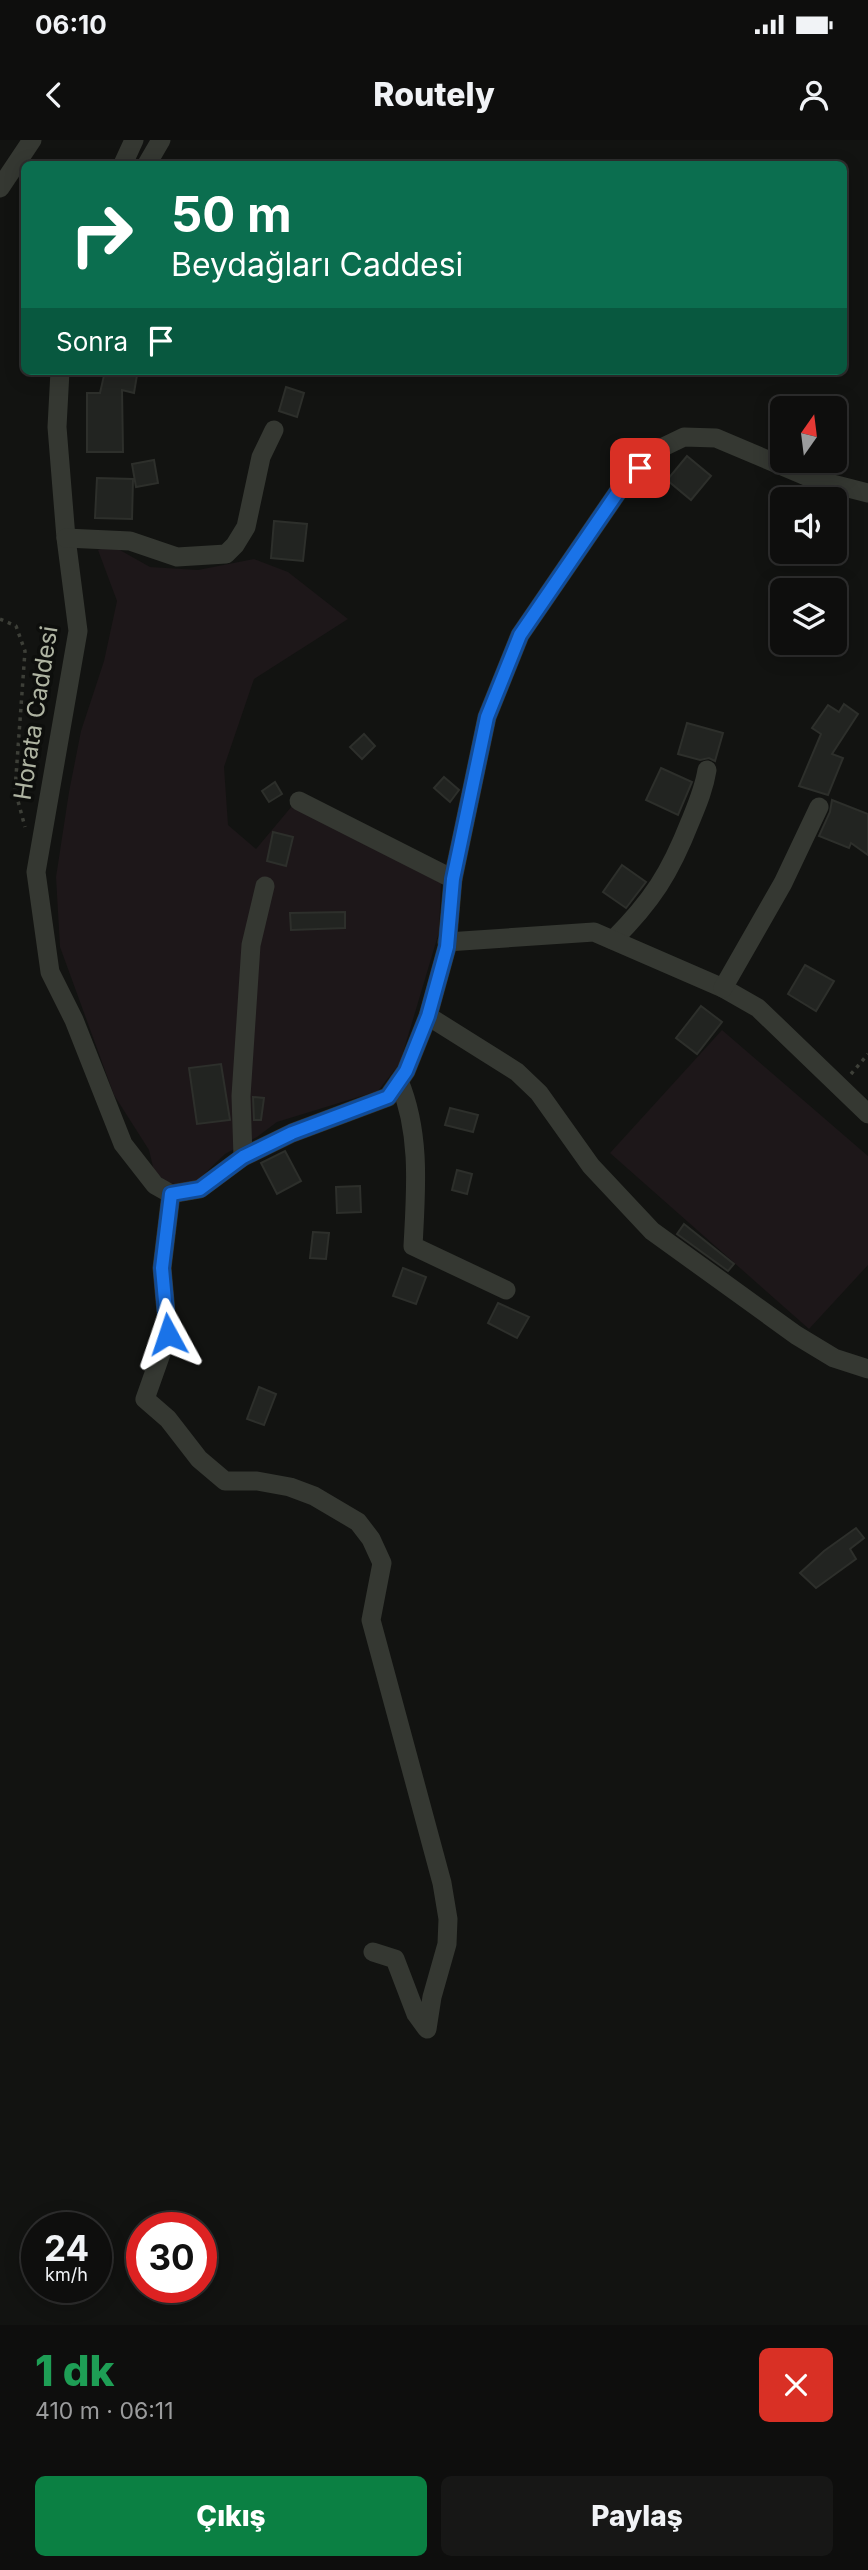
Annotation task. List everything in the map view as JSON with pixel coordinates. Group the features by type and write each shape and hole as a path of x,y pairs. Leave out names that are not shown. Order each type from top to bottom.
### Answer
{"street":[{"path":"0,188 32,140"},
{"path":"124,161 134,140"},
{"path":"150,161 161,140"},
{"name":"Horata Caddesi","path":"60,375 57,427 66,538 78,631 36,872 50,972 74,1020 123,1144 155,1185 171,1194"},
{"path":"66,538 130,541 177,557 226,554 246,527 261,457 274,430"},
{"path":"373,1952 396,1959 416,2014 428,2029 432,1997 447,1944 448,1919 442,1883 371,1620 382,1563 371,1539 358,1522 314,1496 257,1481 225,1481 199,1459 167,1419 145,1399 168,1334 162,1268 171,1194 200,1189 243,1157 292,1133 388,1097 406,1071 428,1016 447,942 453,879 487,717 520,635 622,486 657,450 684,437 716,438 813,479 868,493"},
{"path":"613,940 636,916 668,874 704,788 707,770"},
{"path":"299,801 453,879"},
{"path":"723,988 783,883 819,807"},
{"path":"243,1157 241,1096 251,945 265,886"},
{"path":"447,942 594,932 723,988 758,1008 868,1114"},
{"path":"428,1016 517,1072 539,1093 591,1166 652,1231 796,1335 834,1358 868,1369"},
{"path":"399,1081 408,1103 417,1169 413,1245 506,1290"}],"path":[{"path":"0,619 16,626 26,651 15,790 27,837"},
{"path":"840,1086 868,1054"}],"shaded area":[{"path":"111,545 150,567 198,570 254,559 288,572 348,619 254,679 224,767 228,825 256,849 292,806 441,883 439,932 400,1063 378,1091 277,1122 257,1137 225,1154 197,1181 179,1185 166,1182 154,1171 149,1150 114,1095 60,947 56,877 69,792 81,731 104,661 117,601 98,550"},
{"path":"722,1030 868,1156 868,1265 809,1329 610,1153"}],"building":[{"path":"104,375 137,375 134,393 122,390 123,452 87,452 87,393 100,393"},
{"path":"286,387 304,393 297,417 279,411"},
{"path":"687,456 711,476 691,500 667,480"},
{"path":"154,460 158,483 136,487 132,464"},
{"path":"97,478 133,479 132,519 95,518"},
{"path":"274,521 307,524 303,561 271,558"},
{"path":"844,704 858,714 832,754 843,758 828,795 799,786 821,734 812,728 828,705 839,712"},
{"path":"687,723 723,733 715,761 678,754"},
{"path":"364,734 375,746 362,759 350,747"},
{"path":"661,768 692,782 678,815 646,800"},
{"path":"444,777 459,790 450,802 434,788"},
{"path":"275,782 282,794 269,802 262,791"},
{"path":"832,800 868,814 868,855 851,843 849,848 819,836 830,812"},
{"path":"273,832 293,837 286,866 267,861"},
{"path":"622,865 646,882 626,908 603,892"},
{"path":"345,912 345,928 291,930 290,913"},
{"path":"805,965 834,981 816,1011 788,994"},
{"path":"701,1006 722,1022 697,1054 676,1038"},
{"path":"221,1064 230,1120 197,1124 189,1068"},
{"path":"253,1097 264,1098 261,1120 254,1120"},
{"path":"450,1108 478,1115 473,1132 445,1125"},
{"path":"285,1151 301,1181 277,1194 261,1163"},
{"path":"457,1170 472,1174 467,1194 452,1190"},
{"path":"360,1186 361,1212 337,1213 336,1187"},
{"path":"684,1224 734,1264 728,1271 677,1234"},
{"path":"313,1232 329,1233 326,1259 310,1258"},
{"path":"403,1268 426,1277 416,1304 393,1296"},
{"path":"498,1303 529,1317 517,1338 488,1323"},
{"path":"259,1387 276,1394 264,1425 247,1419"},
{"path":"856,1528 864,1538 850,1549 856,1559 816,1588 800,1573 824,1551"}],"route":[{"path":"168,1334 162,1268 171,1194 200,1189 243,1157 292,1133 388,1097 406,1071 428,1016 447,947 453,879 487,717 520,635 622,486 640,468"}]}
